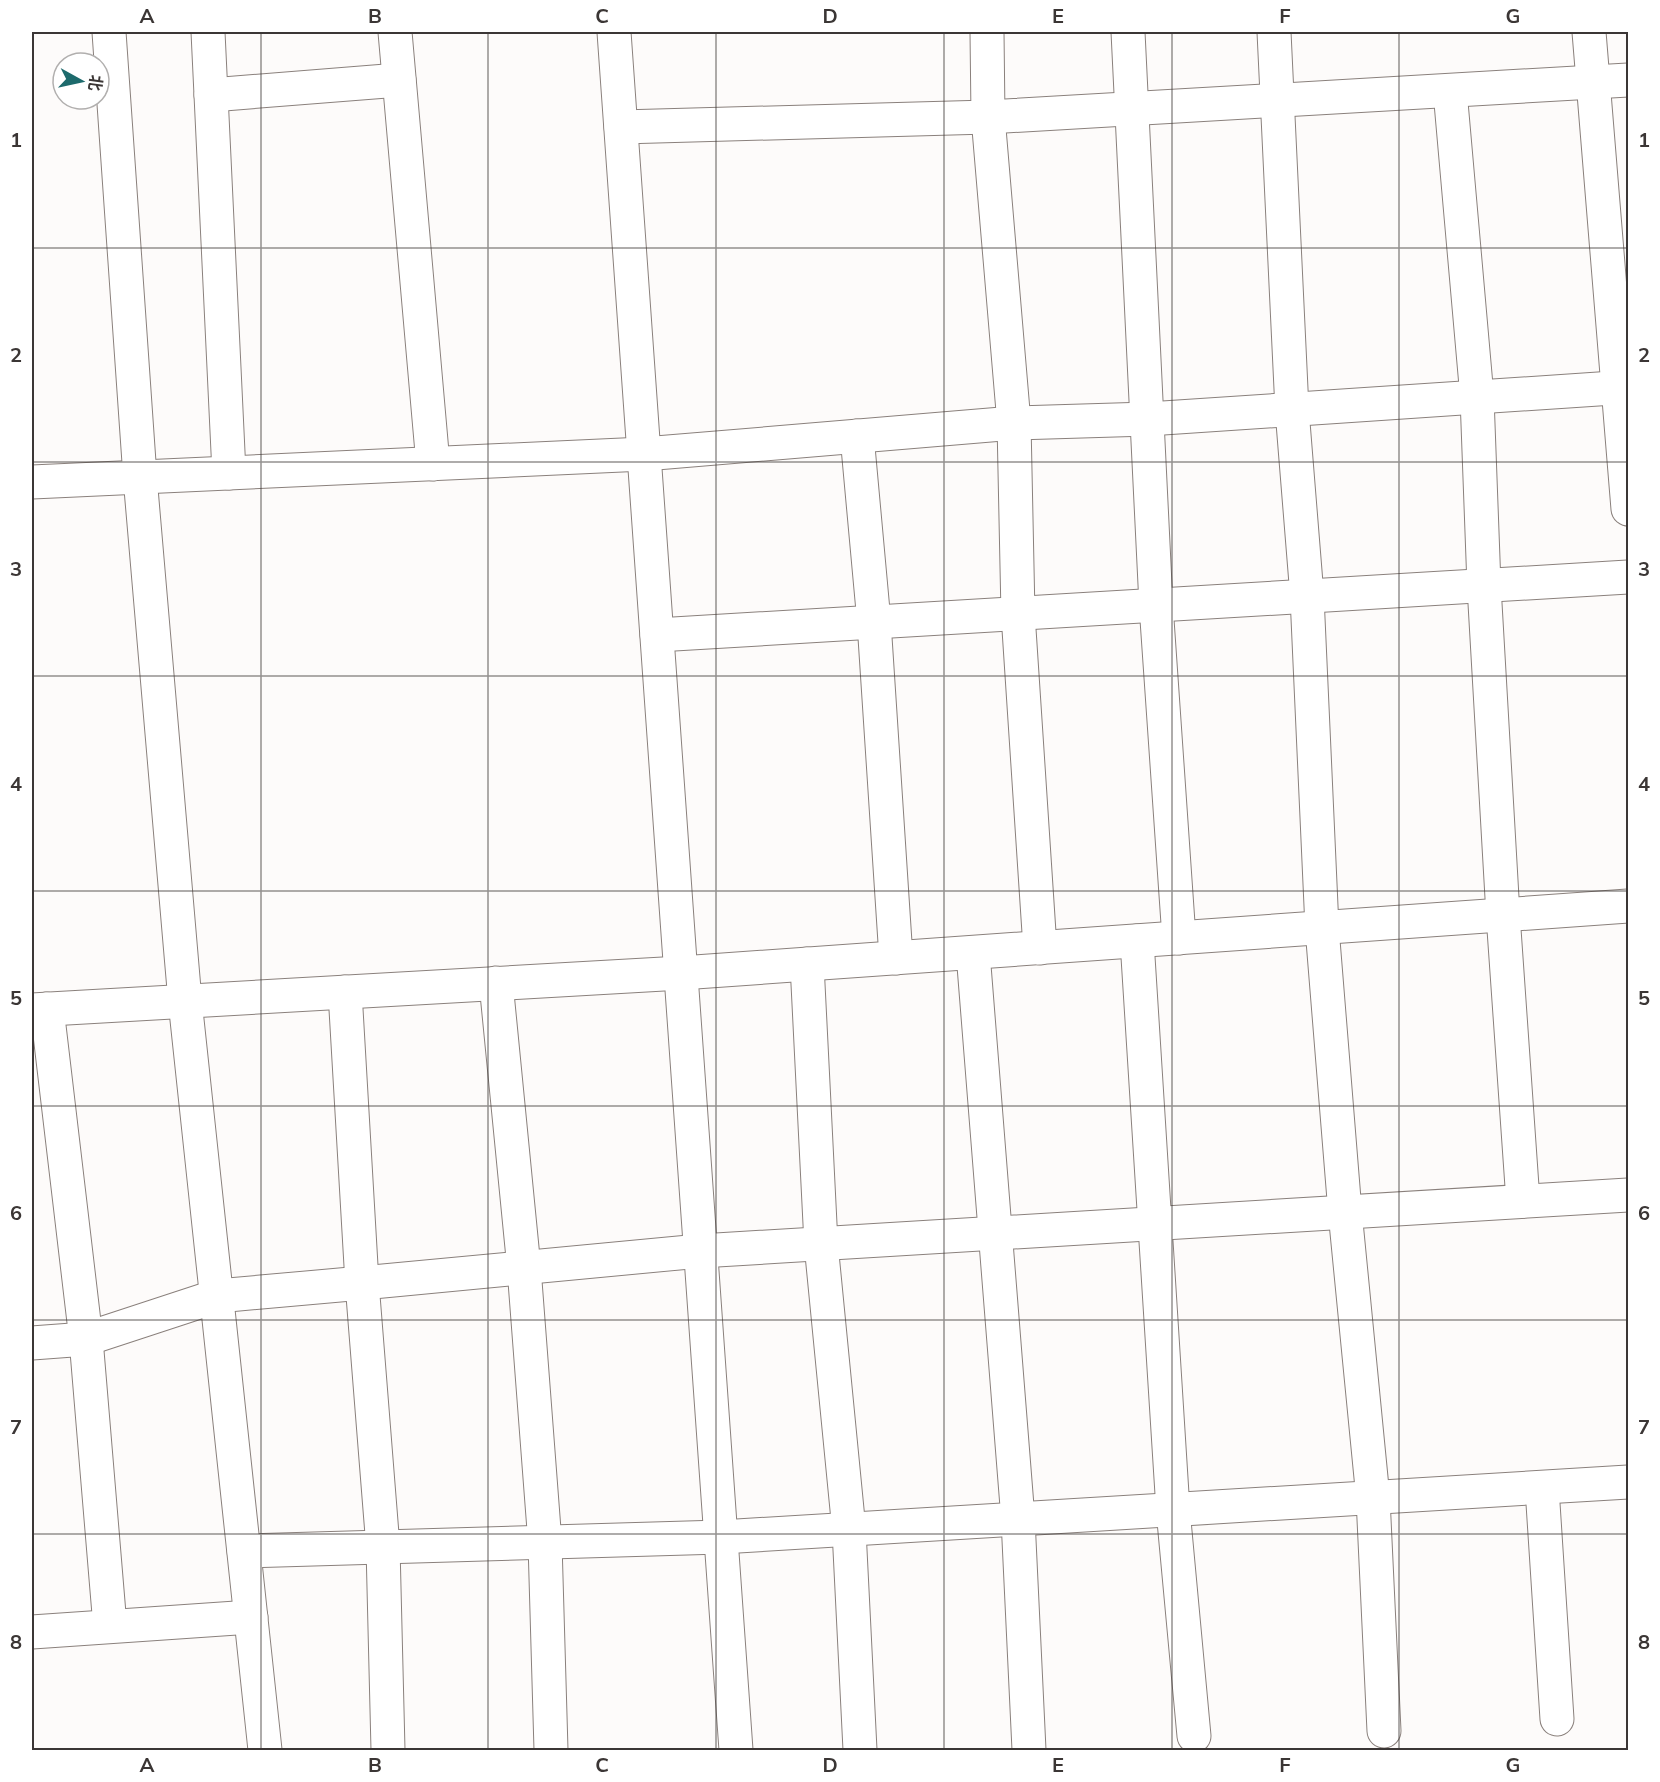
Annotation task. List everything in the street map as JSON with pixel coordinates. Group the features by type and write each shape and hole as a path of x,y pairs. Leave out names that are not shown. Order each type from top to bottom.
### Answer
{"street":[{"path":"110,32 141,477 185,1001 265,1750"},
{"path":"208,32 229,473"},
{"path":"395,32 433,464"},
{"path":"614,32 736,1750"},
{"path":"987,32 988,117 1014,423 1018,614 1040,948"},
{"path":"1128,32 1156,605 1179,938"},
{"path":"1274,32 1292,410 1307,597 1322,928 1345,1212 1373,1498 1384,1731"},
{"path":"1589,32 1592,83 1624,387 1629,509"},
{"path":"211,95 399,80"},
{"path":"621,127 988,117 1629,80"},
{"path":"1450,91 1477,397 1484,586 1503,915 1523,1201"},
{"path":"32,482 644,454 1014,423 1148,419 1624,387"},
{"path":"857,436 874,622 896,958"},
{"path":"657,635 1629,577"},
{"path":"110,1626 86,1340 39,1010 681,973 1629,906"},
{"path":"1137,941 1173,1510 1194,1736"},
{"path":"973,952 1018,1519 1029,1750"},
{"path":"807,964 821,1244 849,1530 860,1750"},
{"path":"496,983 524,1268 545,1543 551,1750"},
{"path":"345,992 362,1283 383,1547 388,1750"},
{"path":"32,1343 86,1340 217,1296 700,1251 1629,1195"},
{"path":"244,1551 721,1537 1629,1482"},
{"path":"1542,1488 1557,1719"},
{"path":"32,1632 251,1617"}]}
